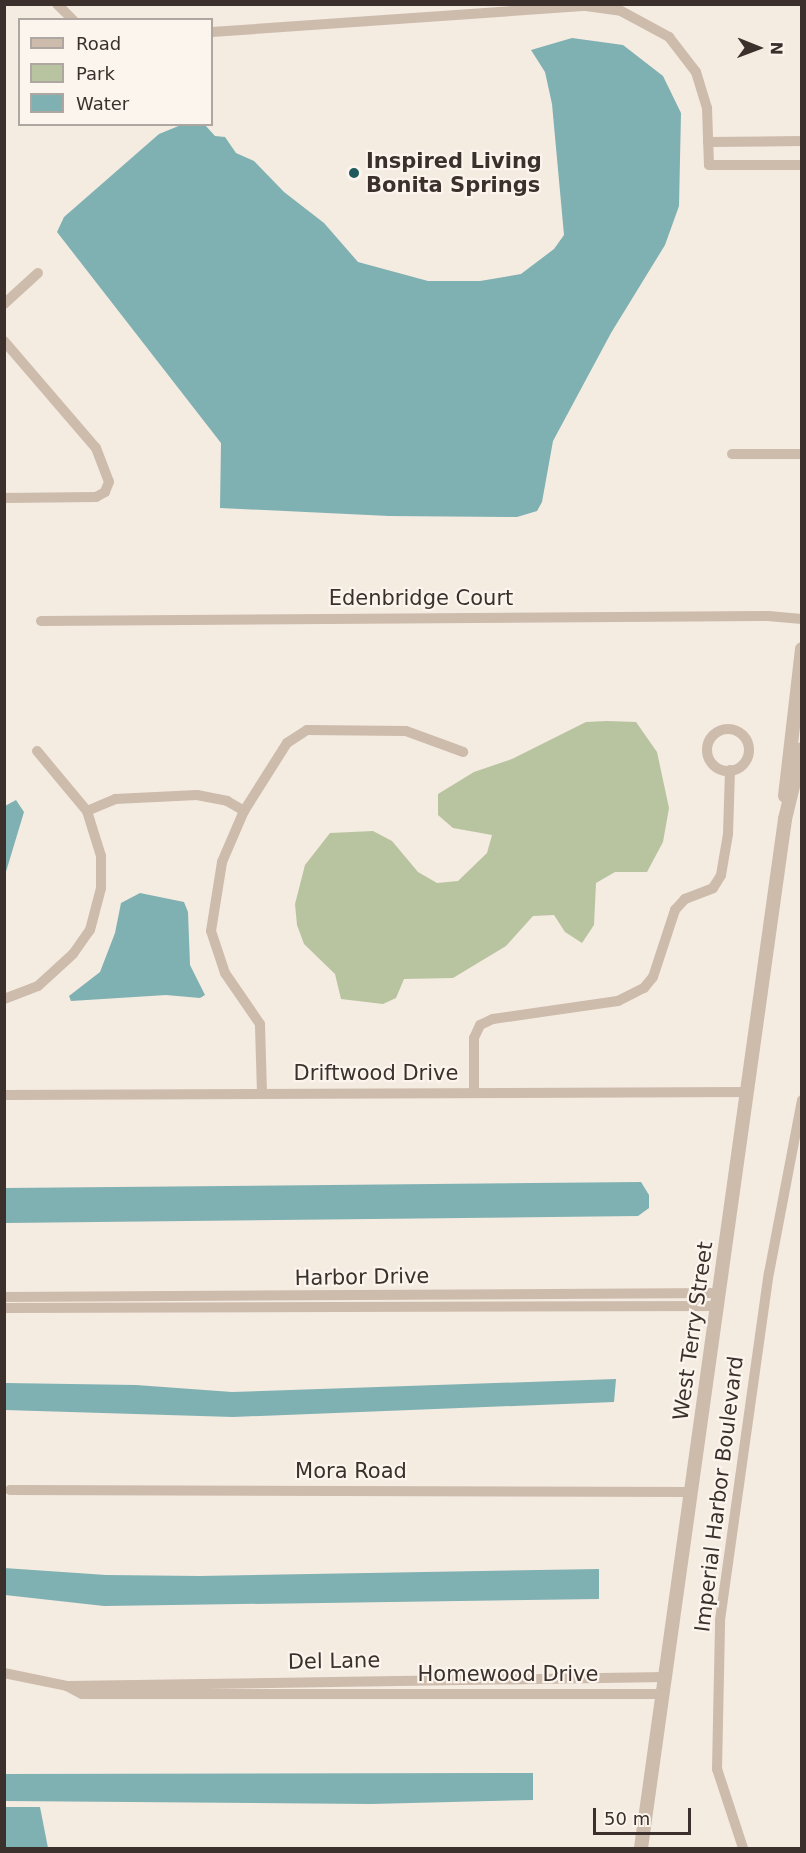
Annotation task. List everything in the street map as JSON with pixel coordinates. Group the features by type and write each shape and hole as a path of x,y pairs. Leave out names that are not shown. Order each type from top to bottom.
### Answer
{"street":[{"path":"57,4 71,18"},
{"path":"213,32 586,6 621,11 652,25 685,54 703,91 708,165 801,165"},
{"path":"708,142 801,141"},
{"path":"4,304 38,273"},
{"path":"4,341 96,448 109,482 105,492 96,497 4,498"},
{"path":"732,454 801,454"},
{"name":"Edenbridge Court","path":"41,621 768,616 801,619"},
{"name":"West Terry Street","path":"785,819 785,781 801,649"},
{"path":"262,1093 260,1024 225,973 211,931 222,862 244,811 287,743 306,730 406,731 463,752"},
{"name":"West Terry Street","path":"641,1848 785,819 801,749"},
{"path":"4,999 51,977 74,954 90,930 99,902 102,872 98,840 87,811 37,751"},
{"path":"474,1092 474,1038 480,1025 493,1019 618,1001 644,988 653,977 675,910 685,899 712,888 721,875 728,834 730,770"},
{"path":"87,811 115,799 197,795 227,801 244,811"},
{"name":"Driftwood Drive","path":"4,1095 747,1092"},
{"name":"Imperial Harbor Boulevard","path":"743,1848 717,1769 720,1620 769,1273 795,1143 801,1100"},
{"name":"Harbor Drive","path":"4,1298 719,1299"},
{"name":"Harbor Drive","path":"4,1308 719,1299"},
{"name":"Mora Road","path":"10,1490 691,1492"},
{"name":"Del Lane","path":"4,1673 67,1686 665,1677"},
{"name":"Homewood Drive","path":"67,1686 82,1694 663,1694"}],"green space":[{"path":"586,722 636,722 657,752 669,808 663,842 647,872 615,872 596,883 594,925 582,943 565,932 554,915 533,916 506,946 453,978 404,979 396,998 383,1004 341,999 335,974 304,944 297,925 295,904 305,865 330,833 373,831 392,841 418,872 437,883 458,881 487,853 492,835 453,828 438,815 438,794 474,772 512,759"}],"water":[{"path":"572,38 623,45 663,76 681,113 679,206 665,245 611,333 553,441 542,502 537,511 517,517 389,516 220,508 221,443 57,232 64,217 159,134 179,126 206,126 215,136 225,137 236,153 254,161 284,192 324,223 358,262 428,281 480,281 521,274 554,249 564,235 552,104 545,72 531,50"},
{"path":"16,800 24,812 5,875 5,806"},
{"path":"140,893 184,902 188,912 190,965 205,995 200,998 166,995 71,1001 69,996 100,972 115,933 121,903"},
{"path":"641,1182 649,1195 649,1208 638,1216 5,1223 5,1188"},
{"path":"616,1379 614,1402 233,1417 5,1410 5,1383 136,1385 232,1392"},
{"path":"4,1568 106,1575 199,1576 599,1569 599,1599 104,1606 5,1595"},
{"path":"533,1773 533,1800 371,1804 5,1801 5,1774"},
{"path":"5,1807 40,1807 48,1848 5,1848"}],"place":[{"name":"Inspired Living Bonita Springs","path":"354,173"}]}
